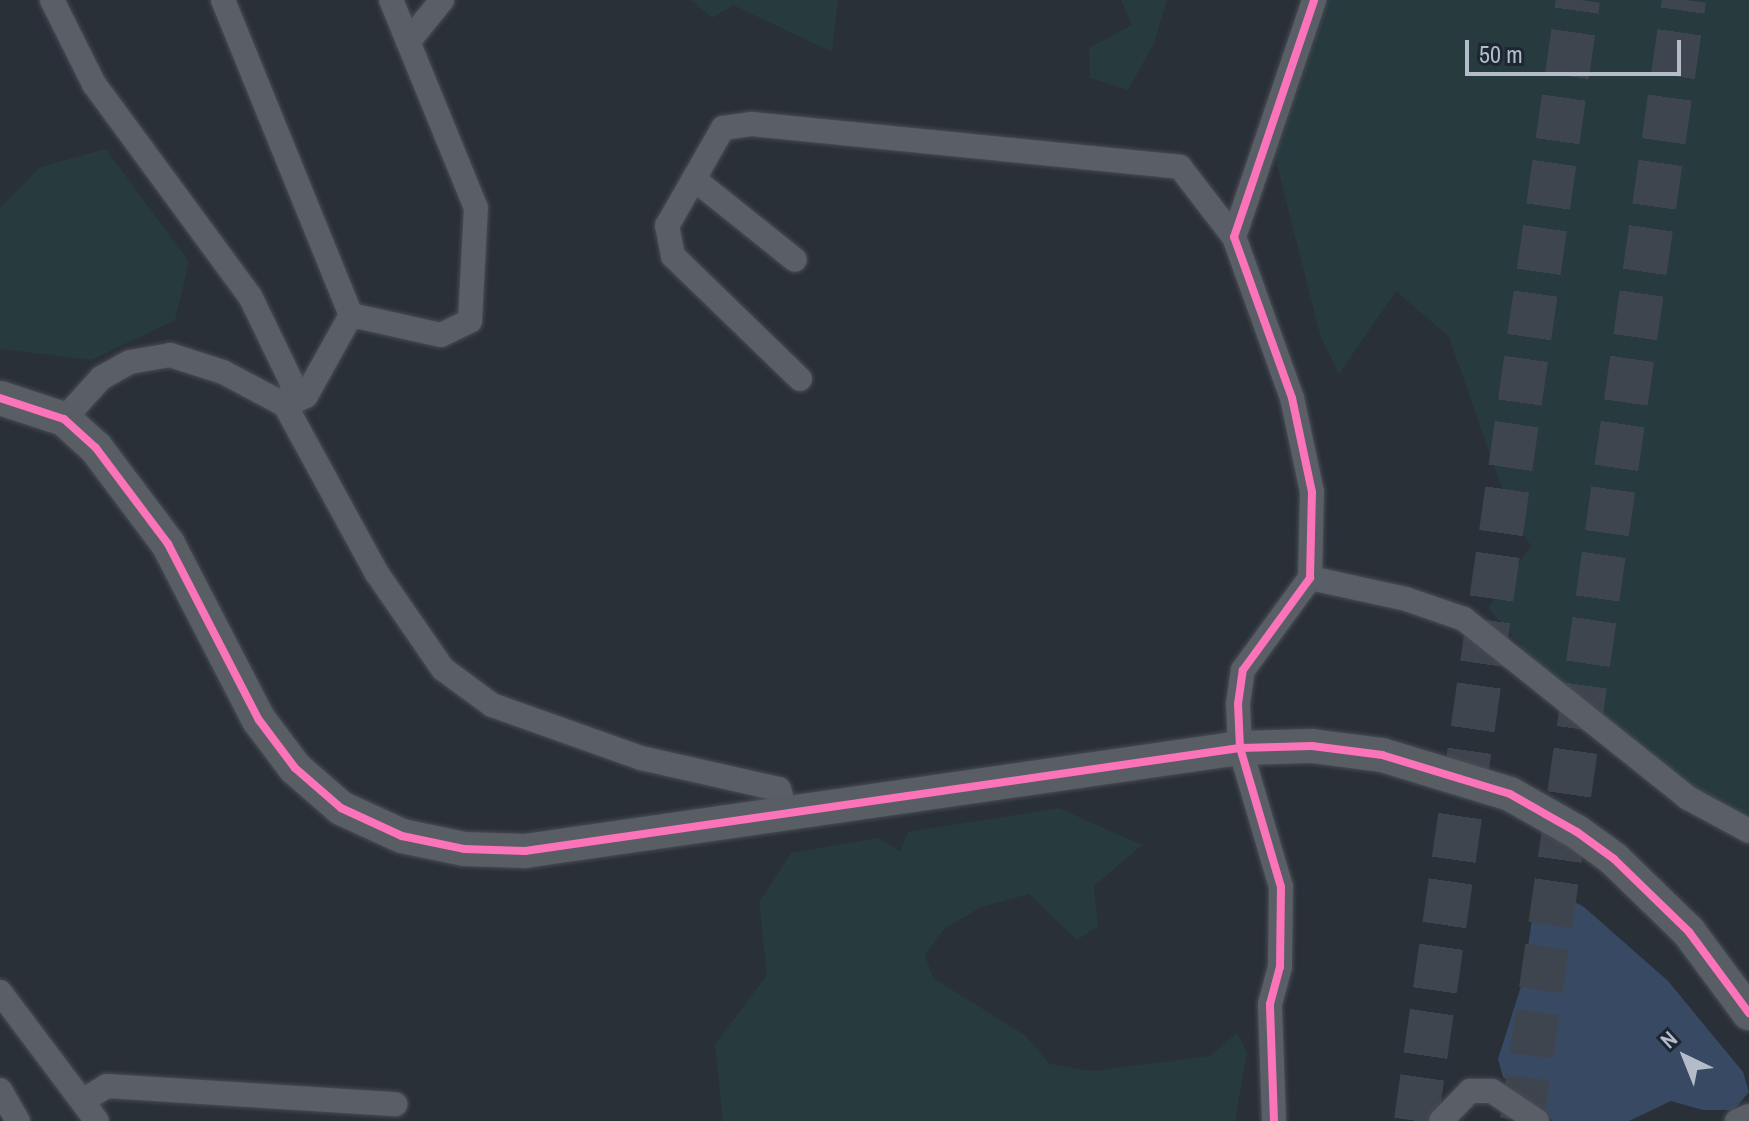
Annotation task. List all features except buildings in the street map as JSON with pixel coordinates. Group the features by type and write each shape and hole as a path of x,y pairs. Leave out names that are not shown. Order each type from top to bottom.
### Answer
{"street":[{"path":"52,0 94,84 250,296 294,387 285,405"},
{"path":"223,0 351,315"},
{"path":"351,315 441,335 470,321 476,208 391,0"},
{"path":"408,42 442,0"},
{"path":"1234,237 1314,0"},
{"path":"800,379 673,256 667,226 723,128 751,124 1180,167 1234,237 1298,425 1312,492 1310,578 1243,670 1240,748 1281,887 1280,967 1270,1004 1274,1121"},
{"path":"694,179 795,260"},
{"path":"285,405 306,396 351,315"},
{"path":"64,419 101,378 130,362 170,355 223,372 285,405 376,572 443,669 492,705 641,758 779,789 786,813"},
{"path":"0,398 64,419 121,475 168,544 259,720 295,768 341,808 402,836 464,849 525,851 1240,748 1312,746 1382,755 1510,794 1614,859 1689,932 1749,1013"},
{"path":"1310,578 1406,599 1464,619 1688,798 1749,831"},
{"path":"0,992 97,1121"},
{"path":"82,1101 107,1086 395,1104"},
{"path":"0,1090 18,1121"},
{"path":"1441,1121 1461,1097 1481,1091 1514,1102 1537,1121"},
{"path":"1737,1121 1749,1116"}],"green space":[{"path":"691,0 838,0 832,52 733,5 712,18"},
{"path":"1121,0 1167,0 1154,43 1128,90 1090,78 1089,48 1132,25"},
{"path":"1328,0 1749,0 1749,816 1709,800 1545,673 1488,608 1531,546 1512,517 1449,337 1396,291 1339,374 1320,335 1275,157"},
{"path":"106,149 189,262 175,320 92,360 0,349 0,208 40,167"},
{"path":"1059,808 1142,845 1094,886 1098,926 1077,940 1029,894 981,907 943,930 925,955 933,978 1026,1036 1050,1064 1091,1071 1210,1056 1237,1033 1247,1053 1235,1121 723,1121 715,1044 767,975 759,902 791,853 878,838 900,851 908,832"}],"water":[{"path":"1564,896 1584,907 1668,981 1743,1072 1749,1092 1734,1110 1703,1110 1671,1101 1629,1121 1553,1121 1503,1077 1498,1059 1523,980 1533,913 1542,903"}],"tunnel":[{"path":"1416,1121 1578,0"},
{"path":"1522,1121 1684,0"}],"cycle path":[{"path":"1274,1121 1270,1004 1280,967 1281,887 1240,748 1238,704 1243,670 1310,578 1312,492 1292,398 1234,237 1314,0"},
{"path":"0,398 64,419 96,448 168,544 259,720 295,768 341,808 402,836 464,849 525,851 1240,748 1312,746 1382,755 1510,794 1577,832 1614,859 1689,932 1749,1013"}]}
